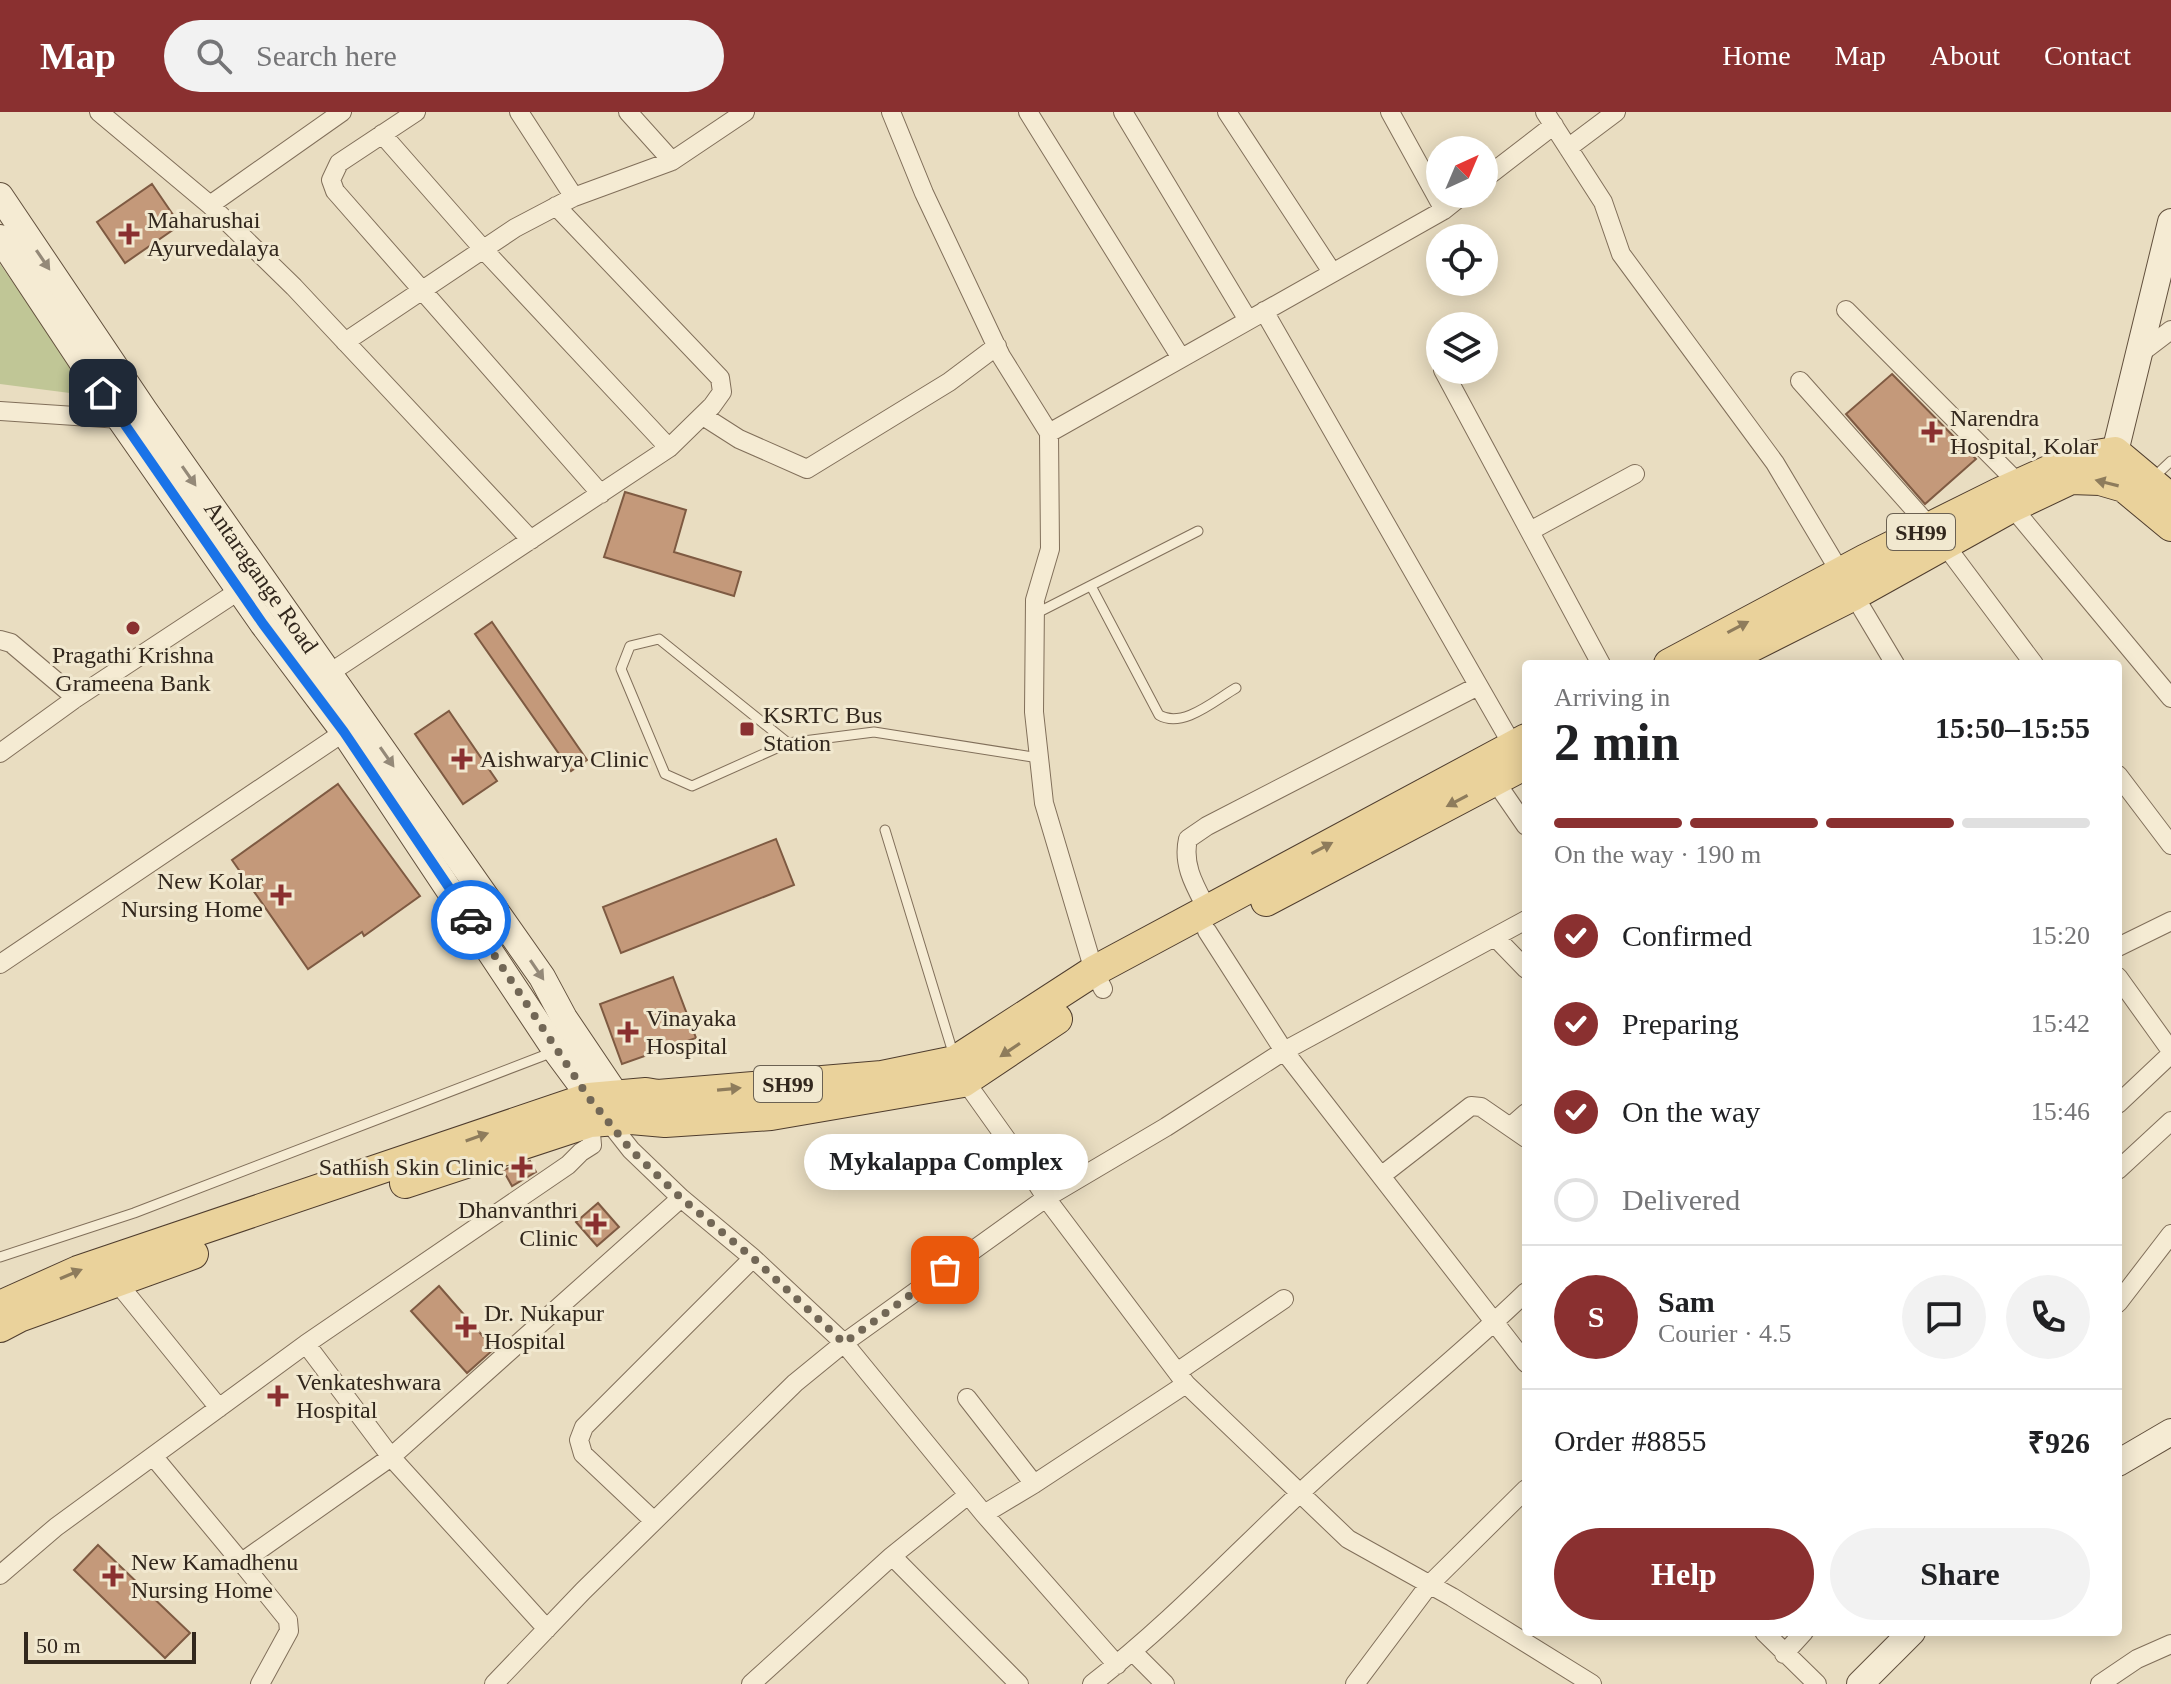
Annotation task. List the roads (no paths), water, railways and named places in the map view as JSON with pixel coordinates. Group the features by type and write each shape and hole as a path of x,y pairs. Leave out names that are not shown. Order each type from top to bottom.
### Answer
{"main road":[{"name":"SH99","path":"1724,660 1848,584 2016,495 2077,458 2115,452"},
{"path":"2115,452 2164,481"},
{"name":"SH99","path":"2016,495 2071,479 2100,480 2124,487 2171,526"},
{"name":"SH99","path":"1678,660 1848,584"},
{"name":"SH99","path":"1207,920 1495,781 1522,749"},
{"name":"SH99","path":"0,1327 116,1281 608,1111 646,1093 658,1095 959,1071 1098,980 1522,749"},
{"name":"SH99","path":"0,1306 78,1271 608,1111"}],"street":[{"path":"210,205 342,112"},
{"path":"416,112 339,163 331,180 335,191 601,494"},
{"path":"519,112 574,197"},
{"path":"628,112 672,161"},
{"path":"345,342 422,288 556,206 672,161 745,112"},
{"path":"891,112 924,193 997,346 1049,433 1050,549 1035,600 1034,712 1044,803 1098,980"},
{"path":"1028,112 1181,358"},
{"path":"1123,112 1256,315 1478,686 1522,749"},
{"path":"1227,112 1332,272"},
{"path":"1390,112 1444,210"},
{"path":"1568,148 1616,112"},
{"path":"106,114 210,205 345,342 531,540"},
{"path":"1498,166 1550,119 1603,202 1621,254 1775,463 1893,660"},
{"path":"382,134 483,249 669,448"},
{"name":"Antaragange Road","path":"0,196 240,590 353,726 542,977 608,1111"},
{"path":"328,674 669,448 703,416 722,392 720,378 556,206"},
{"path":"1049,433 1446,208"},
{"path":"2115,452 2171,222"},
{"name":"Antaragange Road","path":"0,238 328,674 353,726 556,1051 608,1111"},
{"path":"1846,310 2016,495 2171,698"},
{"path":"2138,355 2171,330"},
{"path":"703,416 739,439 807,469 949,382 997,346"},
{"path":"1800,381 1938,536 2031,660"},
{"path":"1451,384 1599,660"},
{"path":"0,411 132,414"},
{"path":"1530,531 1635,474"},
{"path":"0,753 76,698 240,590"},
{"path":"0,640 11,643 76,698"},
{"path":"1478,686 1207,826 1188,839 1184,855 1207,920 1284,1051 1522,1358"},
{"path":"0,964 353,726"},
{"path":"2122,780 2171,845"},
{"path":"1495,781 1522,820"},
{"path":"2122,945 2171,921"},
{"path":"494,1684 795,1383 844,1343 1046,1198 1166,1127 1284,1051 1522,922"},
{"path":"1496,938 1522,965"},
{"path":"2122,983 2171,1052 2122,1100"},
{"path":"959,1071 1046,1198 1181,1378 1348,1539 1429,1585 1585,1682"},
{"path":"1381,1176 1471,1106 1481,1107 1522,1135"},
{"path":"608,1111 631,1150 844,1343 984,1514 1117,1665"},
{"path":"0,1575 56,1527 306,1344 568,1165 592,1145 608,1111"},
{"path":"1510,1127 1522,1116"},
{"path":"2122,1166 2171,1121"},
{"path":"246,1568 249,1557 391,1457 681,1198"},
{"path":"2122,1298 2171,1234"},
{"path":"654,1521 583,1454 579,1440 584,1427 753,1258"},
{"path":"116,1281 219,1408"},
{"path":"1092,1684 1134,1653 1300,1493 1522,1296"},
{"path":"984,1514 1034,1484 1284,1299"},
{"path":"306,1344 391,1457 547,1629"},
{"path":"967,1398 1034,1484"},
{"path":"2122,1461 2171,1432"},
{"path":"153,1456 288,1620 289,1631 260,1684"},
{"path":"1355,1684 1429,1585 1522,1493"},
{"path":"751,1684 892,1556 968,1495"},
{"path":"892,1556 1019,1684"},
{"path":"1768,1636 1817,1684"},
{"path":"1784,1654 1800,1636"},
{"path":"1860,1684 1908,1636"},
{"path":"2100,1684 2137,1659 2171,1644"},
{"path":"1134,1653 1165,1684"}],"lane":[{"path":"1035,614 1198,531"},
{"path":"1091,586 1159,715 1169,721 1182,719 1236,688"},
{"path":"788,743 659,639 630,646 621,669 665,774 692,786 788,743 874,732 1039,758"},
{"path":"885,830 959,1071"},
{"path":"0,1257 134,1213 556,1051"}],"place":[{"name":"Maharushai Ayurvedalaya","path":"129,234"},
{"name":"Narendra Hospital, Kolar","path":"1932,432"},
{"name":"Pragathi Krishna Grameena Bank","path":"133,628"},
{"name":"KSRTC Bus Station","path":"747,729"},
{"name":"Aishwarya Clinic","path":"462,759"},
{"name":"New Kolar Nursing Home","path":"281,895"},
{"name":"Vinayaka Hospital","path":"628,1032"},
{"name":"Sathish Skin Clinic","path":"522,1167"},
{"name":"Dhanvanthri Clinic","path":"596,1224"},
{"name":"Mykalappa Complex","path":"945,1270"},
{"name":"Dr. Nukapur Hospital","path":"466,1327"},
{"name":"Venkateshwara Hospital","path":"278,1396"},
{"name":"New Kamadhenu Nursing Home","path":"113,1576"}]}
